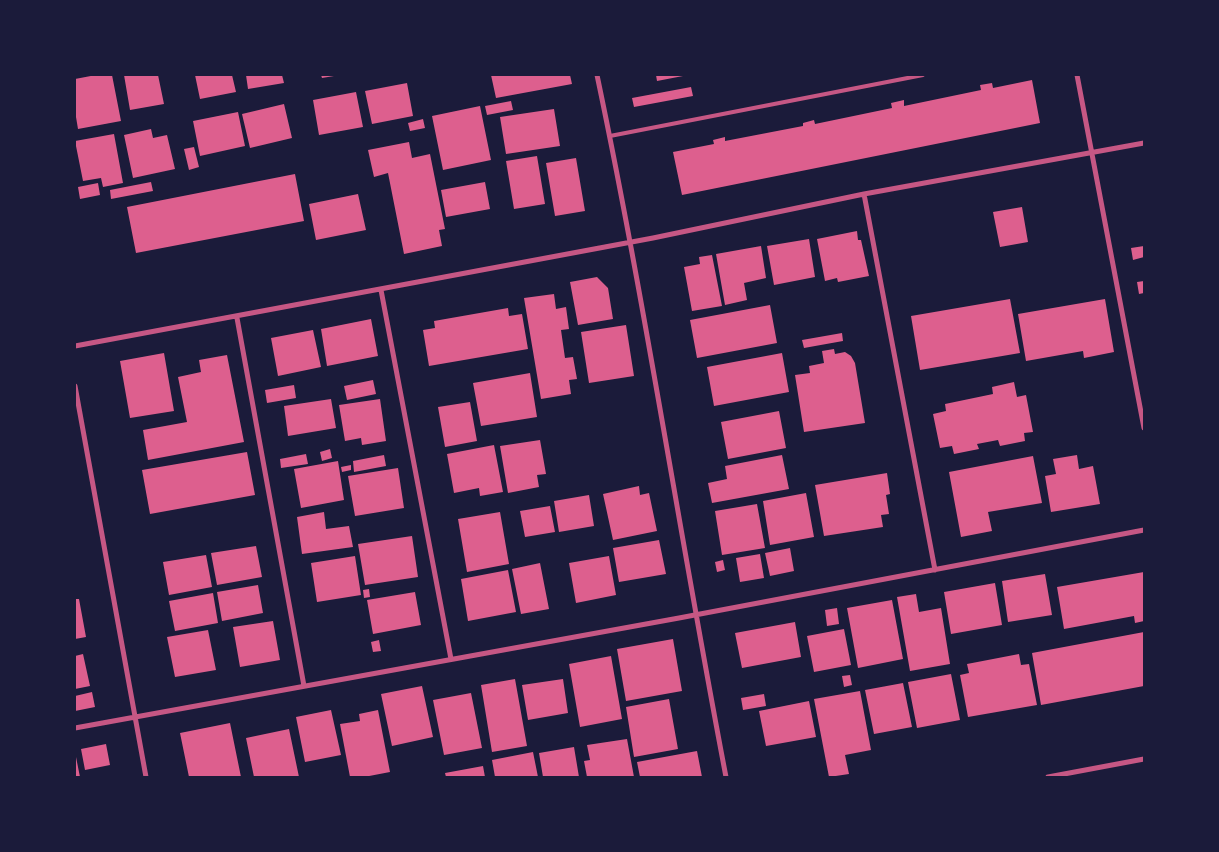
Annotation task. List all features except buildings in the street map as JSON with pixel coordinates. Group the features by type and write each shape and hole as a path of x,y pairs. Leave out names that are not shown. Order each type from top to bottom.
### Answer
{"street":[{"path":"597,75 630,242 695,615 726,777"},
{"path":"1078,75 1144,428"},
{"path":"75,346 237,318 630,242 864,194 1144,143"},
{"path":"864,194 935,570"},
{"path":"381,290 451,659"},
{"path":"237,318 304,686"},
{"path":"75,386 146,777"},
{"path":"75,728 695,615 1144,530"},
{"path":"1048,777 1144,759"}],"lane":[{"path":"610,136 923,75"}]}
